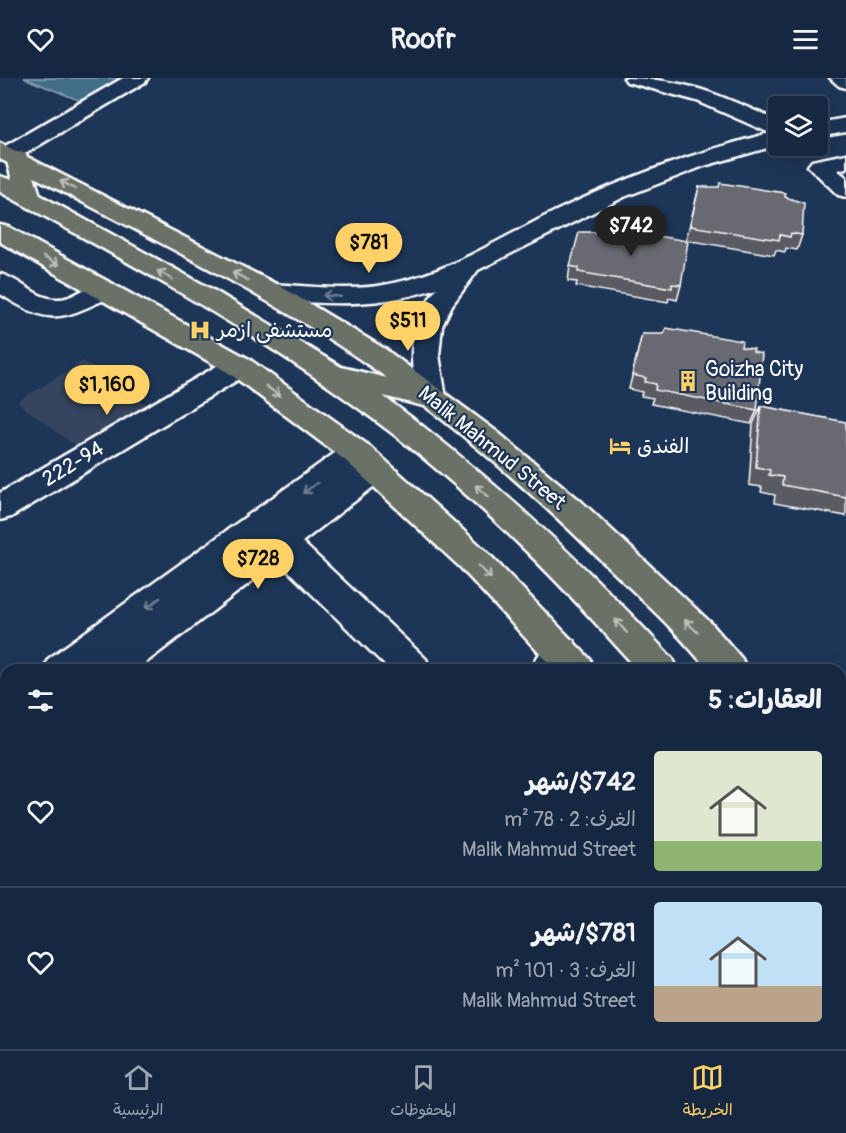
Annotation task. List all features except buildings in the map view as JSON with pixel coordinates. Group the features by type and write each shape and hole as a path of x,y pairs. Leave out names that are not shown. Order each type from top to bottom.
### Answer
{"main road":[{"path":"8,154 28,199"},
{"name":"Malik Mahmud Street","path":"8,154 271,292 375,356 432,398 571,511 699,633 724,664"},
{"path":"0,183 195,292 327,371 465,477 529,532 597,599 655,664"},
{"path":"0,232 239,366 366,461 473,559 562,664"},
{"path":"327,371 432,398"}],"street":[{"path":"8,154 138,78"},
{"path":"634,78 705,96 768,124"},
{"path":"840,78 846,81"},
{"path":"828,128 846,125"},
{"path":"271,292 340,297 372,295 412,286 470,265 566,215 602,200 705,159 768,141"},
{"path":"846,161 820,166 846,190"},
{"path":"432,398 423,351 426,329 438,306 470,265"},
{"path":"0,282 37,305 61,309 104,290"},
{"name":"222-94","path":"0,508 239,366"},
{"path":"131,664 279,541 366,461"},
{"path":"70,664 366,461"},
{"path":"279,541 407,664"}],"shaded area":[{"path":"24,78 129,78 88,104"},
{"path":"83,361 154,410 86,454 17,402"}],"place":[{"name":"مستشفى ازمر","path":"200,330"},
{"name":"Goizha City Building","path":"688,381"},
{"name":"الفندق","path":"620,446"}]}
